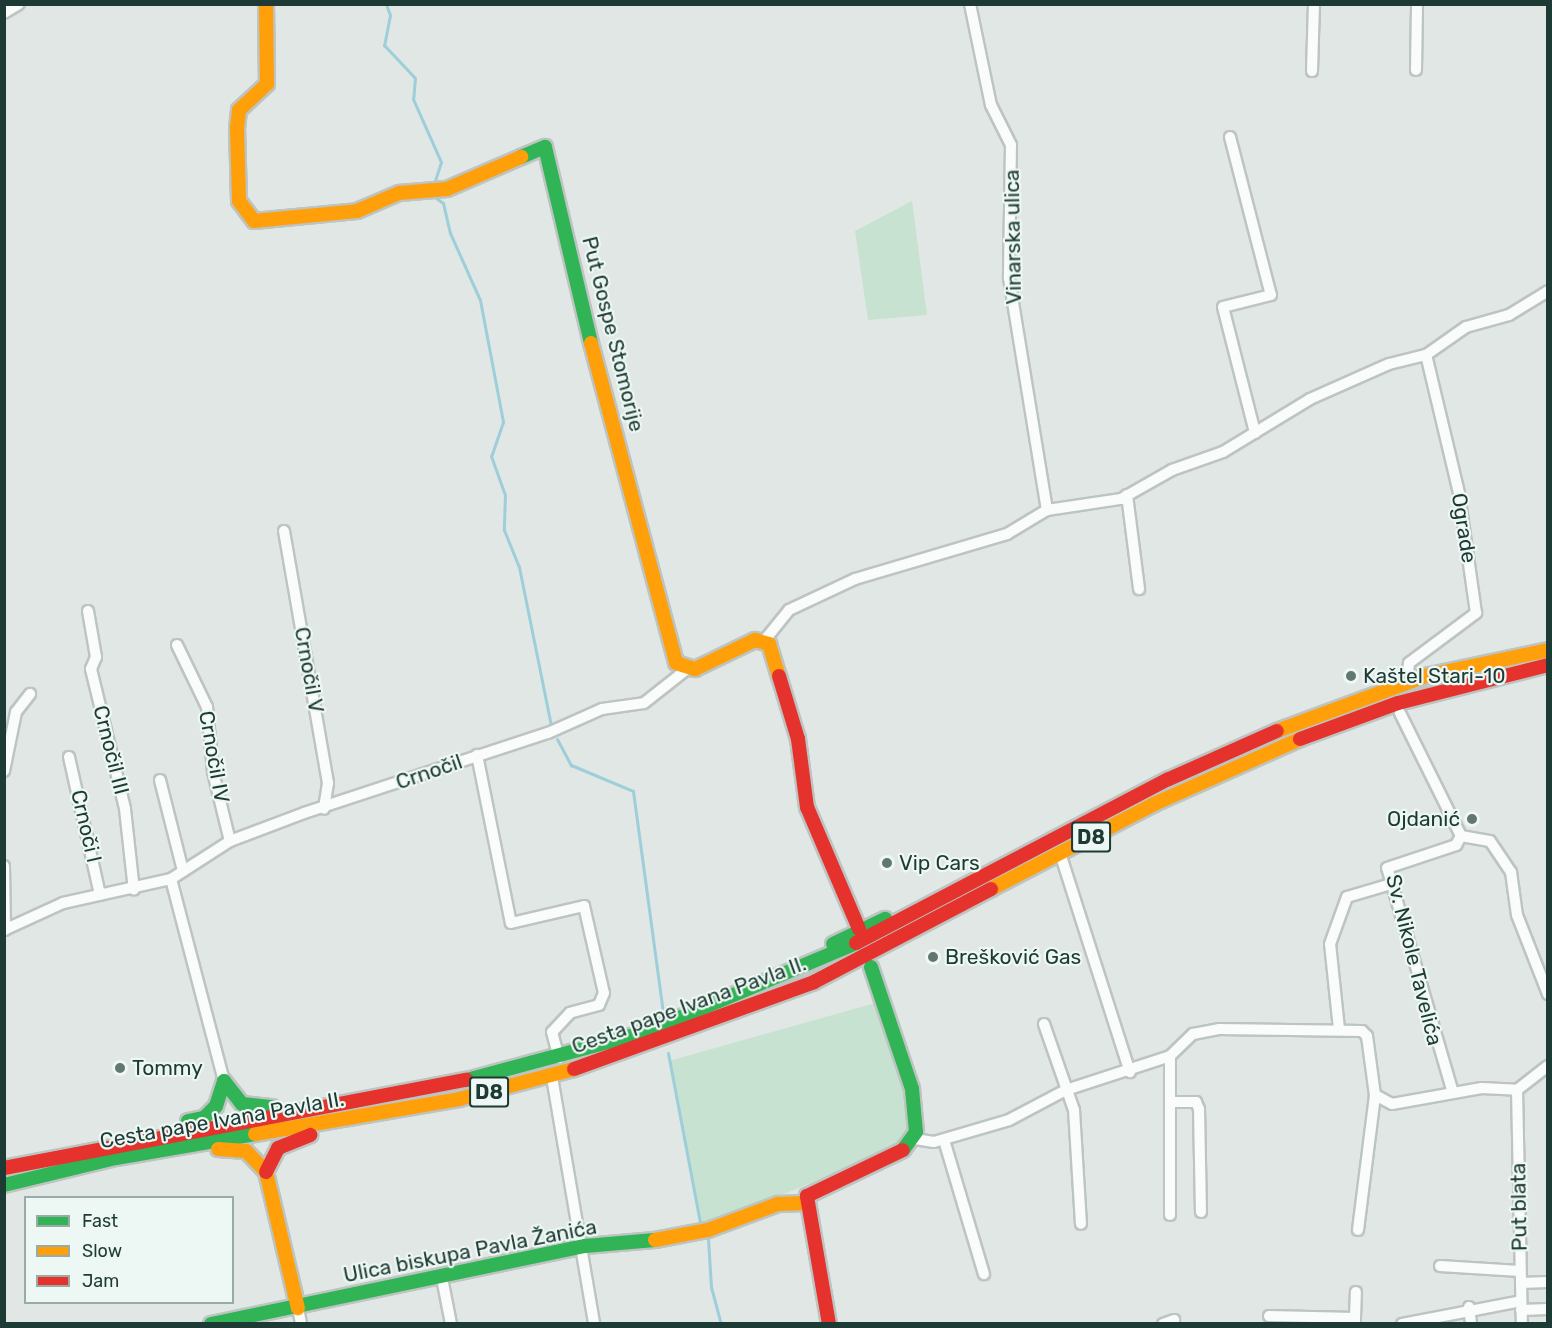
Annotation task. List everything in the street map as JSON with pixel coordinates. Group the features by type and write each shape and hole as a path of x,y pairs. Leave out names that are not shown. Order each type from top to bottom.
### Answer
{"main road":[{"name":"Put Gospe Stomorije","path":"266,4 267,84 238,110 237,128 238,201 254,221 357,211 399,193 447,189 545,147 670,648 675,663 686,670"},
{"path":"686,670 764,641 773,651 798,739 807,807 859,929"},
{"name":"Cesta pape Ivana Pavla II.","path":"4,1168 156,1135 303,1111 559,1058 648,1030 823,960 910,917 1169,779 1298,721 1426,676 1548,650"},
{"name":"Cesta pape Ivana Pavla II.","path":"4,1185 175,1148 325,1123 552,1077 712,1023 814,982 1173,795 1325,729 1420,697 1548,665"},
{"path":"814,982 836,982 871,967 949,923 971,901"},
{"path":"823,960 831,946 859,929 910,917"},
{"path":"829,1323 806,1203 814,1188 915,1139 912,1089 871,967"},
{"path":"224,1081 242,1104 256,1109 284,1105 303,1111"},
{"path":"156,1135 169,1125 204,1118 216,1106 224,1081"},
{"path":"266,1172 278,1148 325,1123"},
{"path":"175,1148 187,1153 238,1148 266,1172 298,1308"},
{"name":"Ulica biskupa Pavla Žanića","path":"211,1323 298,1308 585,1246 647,1242 708,1230 778,1204 806,1203"}],"street":[{"path":"4,13 19,4"},
{"name":"Vinarska ulica","path":"970,4 991,105 1011,145 1009,278 1047,510"},
{"path":"1312,71 1314,4"},
{"path":"1416,70 1418,4"},
{"path":"1230,137 1271,295 1223,308 1255,433"},
{"path":"764,641 789,610 855,579 1007,534 1047,510 1127,495 1255,433 1310,399 1389,364 1426,355 1466,327 1509,315 1548,291"},
{"name":"Ograde","path":"1408,672 1409,663 1476,613 1459,493 1426,355"},
{"path":"1127,495 1139,589"},
{"name":"Crnočil V","path":"284,531 328,783 324,809"},
{"name":"Crnočil III","path":"88,611 96,657 91,669 125,809 134,890"},
{"name":"Crnočil IV","path":"177,645 207,707 213,772 230,841"},
{"name":"Crnočil","path":"171,879 230,841 477,755 548,733 602,709 644,703 686,670"},
{"path":"4,771 16,712 30,694"},
{"path":"1400,713 1461,836 1490,841 1499,849 1511,872 1517,915 1548,994"},
{"path":"477,755 511,924 584,906 604,993 599,1005 570,1013 552,1032 559,1058"},
{"name":"Crnoči l","path":"69,757 100,895"},
{"path":"160,780 183,871"},
{"name":"Sv. Nikole Tavelića","path":"1453,1093 1387,868 1456,845 1461,836"},
{"path":"1060,853 1130,1072"},
{"path":"4,866 5,930 63,903 134,890 171,879 224,1081"},
{"path":"1339,1029 1330,944 1347,897 1391,884"},
{"path":"1044,1024 1074,1110 1081,1224"},
{"path":"915,1139 944,1140 1009,1120 1066,1090 1130,1072 1170,1056 1193,1034 1219,1029 1339,1029 1367,1036 1375,1095 1358,1230"},
{"path":"1170,1056 1170,1215"},
{"path":"1375,1095 1410,1105 1453,1093 1517,1090 1548,1066"},
{"path":"552,1077 585,1246 594,1323"},
{"name":"Put blata","path":"1517,1090 1522,1323"},
{"path":"1170,1101 1196,1102 1199,1109 1201,1212"},
{"path":"944,1140 984,1274"},
{"path":"1440,1266 1520,1270"},
{"path":"442,1278 452,1323"},
{"path":"1521,1283 1548,1282"},
{"path":"1269,1316 1355,1321 1356,1292"},
{"path":"1402,1323 1469,1307 1521,1305 1548,1309"},
{"path":"1469,1307 1471,1323"},
{"path":"298,1308 301,1323"}],"green space":[{"path":"912,201 927,315 868,320 855,231"},
{"path":"879,1002 911,1108 912,1135 898,1149 702,1226 669,1061"}],"waterway":[{"path":"386,4 390,15 384,45 415,78 413,99 441,162 434,184"},
{"path":"436,198 443,203 450,233 480,300 503,422 491,456 505,495 504,530 519,567 551,726"},
{"path":"557,739 571,765 633,791 663,1014"},
{"path":"668,1053 700,1222"},
{"path":"708,1239 711,1287 721,1324"}],"traffic: fast":[{"path":"521,157 545,147 591,343"},
{"path":"833,944 885,919"},
{"path":"467,1080 648,1031 856,943"},
{"path":"871,967 912,1089 916,1132 903,1150"},
{"path":"224,1081 242,1104 273,1107"},
{"path":"188,1121 204,1118 216,1106 224,1081"},
{"path":"4,1185 116,1158 255,1134"},
{"path":"211,1324 585,1246 655,1240"}],"traffic: slow":[{"path":"266,4 267,84 239,110 237,128 239,201 254,221 357,211 399,193 447,189 521,157"},
{"path":"591,343 676,663 695,669 755,640 769,644 779,676"},
{"path":"1277,731 1426,676 1548,650"},
{"path":"991,889 1154,804 1300,739"},
{"path":"255,1134 459,1099 574,1069"},
{"path":"218,1149 246,1151 266,1172 298,1308"},
{"path":"655,1240 708,1230 778,1204 806,1203"}],"traffic: jam":[{"path":"1300,739 1398,703 1548,665"},
{"path":"779,676 798,739 807,807 859,929"},
{"path":"856,943 1169,779 1277,731"},
{"path":"574,1069 814,982 991,889"},
{"path":"4,1168 467,1080"},
{"path":"266,1172 278,1148 310,1135"},
{"path":"829,1324 807,1196 903,1150"}],"place":[{"name":"Kaštel Stari-10","path":"1351,676"},
{"name":"Ojdanić","path":"1472,819"},
{"name":"Vip Cars","path":"887,863"},
{"name":"Brešković Gas","path":"933,957"},
{"name":"Tommy","path":"120,1068"}]}
